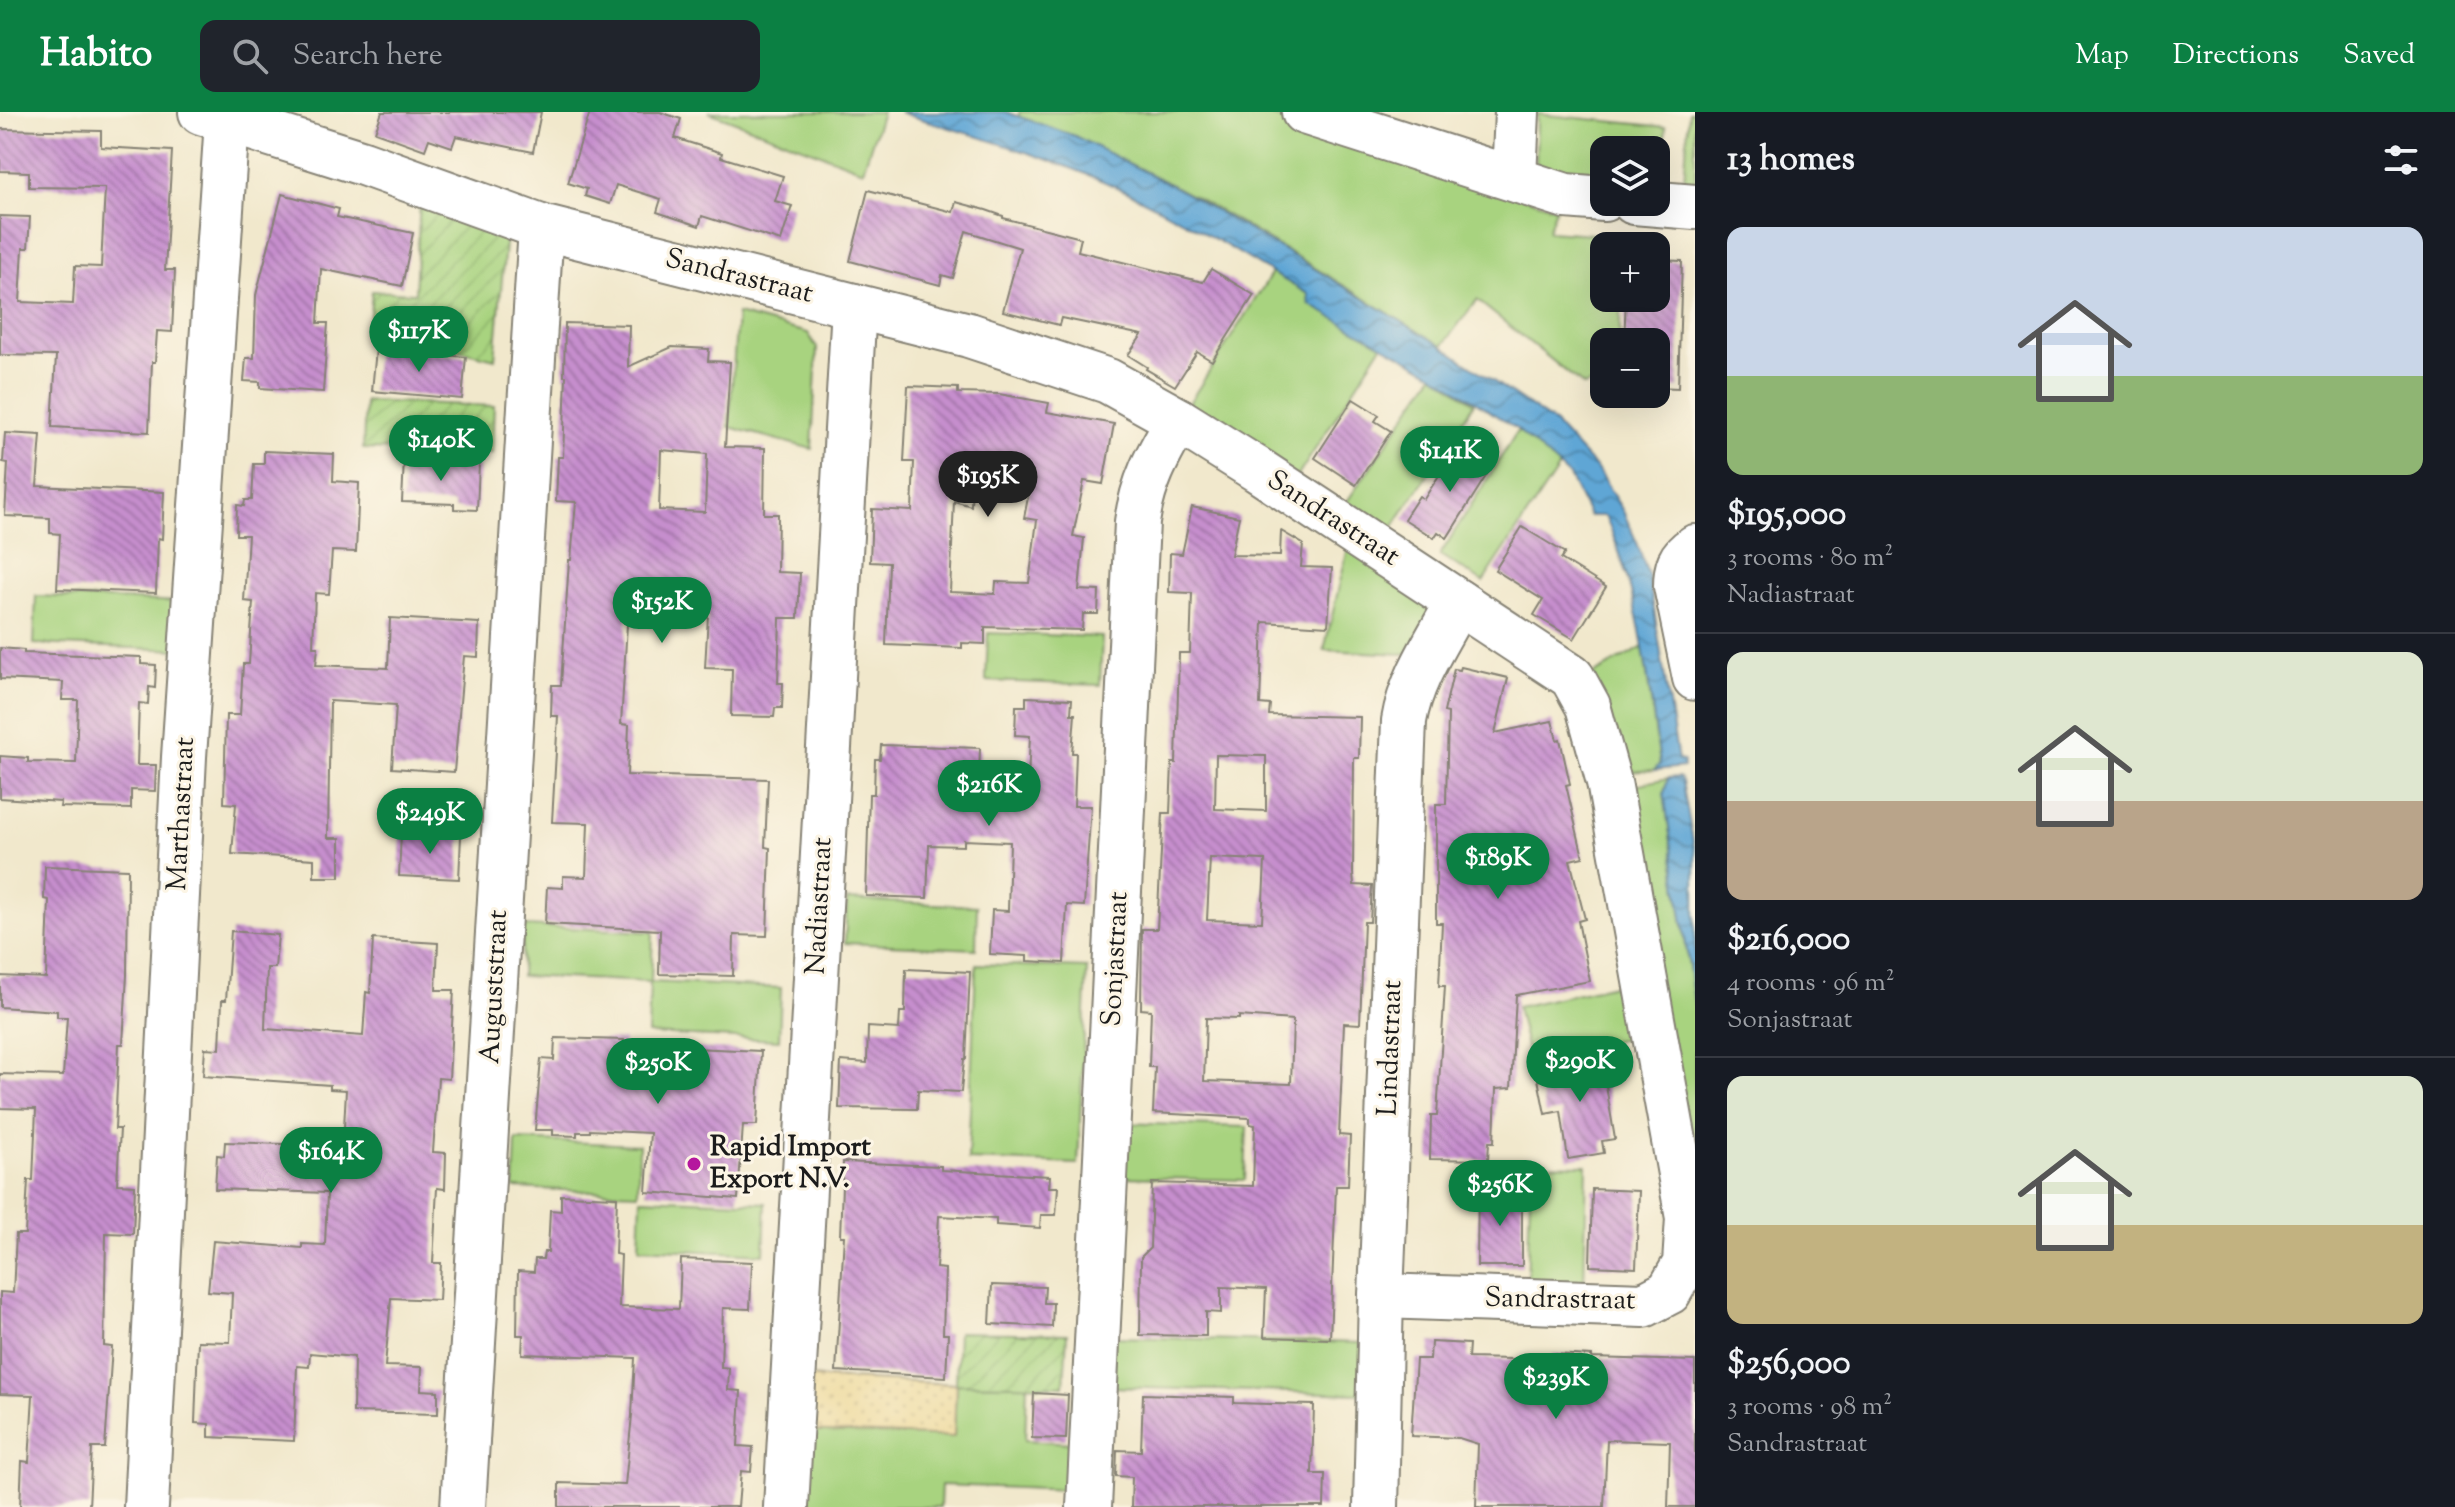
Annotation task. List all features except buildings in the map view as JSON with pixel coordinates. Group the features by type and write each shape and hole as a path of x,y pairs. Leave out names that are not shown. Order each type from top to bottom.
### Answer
{"street":[{"path":"1304,112 1566,196 1590,198"},
{"path":"1514,178 1517,112"},
{"name":"Sandrastraat","path":"214,116 363,163 541,227 969,335 1108,381 1258,470 1572,677 1588,706 1609,782 1688,1218 1685,1264 1669,1292 1644,1305 1381,1296"},
{"name":"Marthastraat","path":"146,1507 214,116"},
{"path":"1670,205 1695,207"},
{"name":"Auguststraat","path":"463,1507 541,227"},
{"name":"Nadiastraat","path":"786,1507 854,306"},
{"name":"Sonjastraat","path":"1089,1507 1137,522 1141,492 1150,468 1178,420"},
{"path":"1695,547 1683,555 1676,571 1676,586 1695,678"},
{"name":"Lindastraat","path":"1376,1507 1381,1296 1404,721 1407,701 1415,683 1458,602"}],"green space":[{"path":"709,112 882,112 863,170"},
{"path":"1019,112 1258,112 1556,208 1548,231 1590,234 1590,312 1620,312 1620,328 1590,328 1590,384 1584,386 1477,300 1442,346 1288,251 1183,191 1075,139 1019,117"},
{"path":"1689,112 1695,112 1695,194 1683,194"},
{"path":"1537,114 1666,127 1665,136 1590,136 1590,182 1536,164"},
{"path":"420,200 506,233 495,359 369,328 372,291 415,293"},
{"path":"1272,273 1308,294 1309,304 1382,345 1296,479 1184,411"},
{"path":"737,314 808,333 817,348 812,449 729,427"},
{"path":"1434,374 1474,403 1390,532 1346,503"},
{"path":"365,401 494,406 492,453 363,449"},
{"path":"1518,430 1559,467 1483,582 1440,555"},
{"path":"1348,548 1436,606 1424,655 1324,650"},
{"path":"36,596 184,602 182,650 34,644"},
{"path":"988,633 1102,637 1100,685 986,681"},
{"path":"1643,647 1660,764 1655,770 1616,773 1585,679"},
{"path":"1668,778 1664,793 1695,1008 1695,1179 1621,788"},
{"path":"847,900 977,906 976,949 845,943"},
{"path":"523,926 653,932 651,982 781,988 779,1040 648,1034 650,982 521,976"},
{"path":"976,964 1087,968 1078,1164 968,1160"},
{"path":"1623,983 1633,1036 1529,1060 1517,1007"},
{"path":"1121,1123 1247,1127 1245,1180 1120,1177"},
{"path":"516,1140 639,1145 638,1193 514,1188"},
{"path":"1531,1164 1587,1165 1584,1287 1527,1286"},
{"path":"641,1198 766,1203 764,1254 639,1248"},
{"path":"958,1332 1067,1334 1064,1386 956,1384"},
{"path":"1111,1337 1364,1343 1363,1394 1109,1387"},
{"path":"956,1384 1027,1385 1025,1440 1072,1443 1069,1490 941,1485 940,1507 795,1507 800,1431 954,1436"}],"sand":[{"path":"802,1377 956,1384 954,1437 800,1431"}],"water":[{"path":"899,112 1006,112 1075,136 1173,186 1285,251 1442,346 1553,422 1597,469 1623,511 1638,545 1649,578 1678,760 1684,761 1684,767 1655,770 1660,763 1635,606 1605,516 1589,516 1569,476 1518,430 1434,374 1309,304 1308,294 1156,206 1053,162"},
{"path":"1679,777 1695,852 1695,1008 1664,793 1668,778"}],"place":[{"name":"Rapid Import Export N.V.","path":"694,1164"}]}
